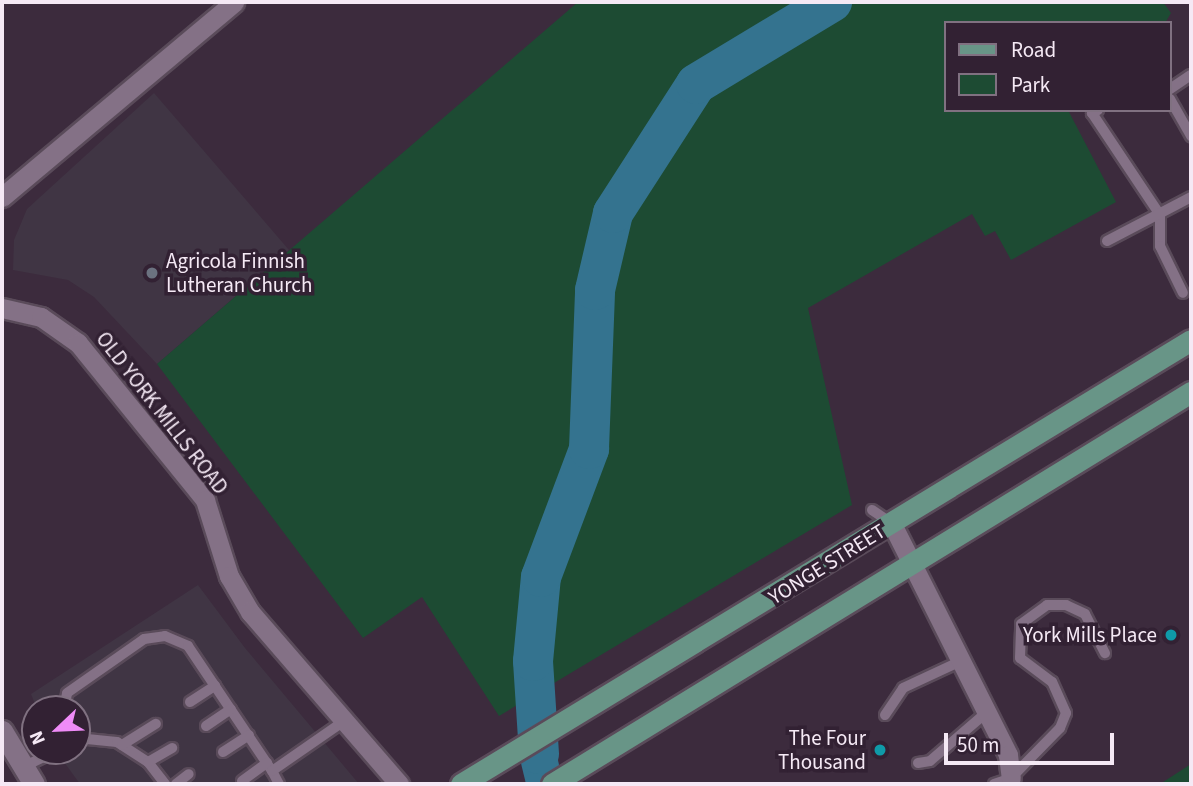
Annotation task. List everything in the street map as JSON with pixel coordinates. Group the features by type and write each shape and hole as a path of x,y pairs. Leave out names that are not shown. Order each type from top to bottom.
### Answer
{"main road":[{"name":"YONGE STREET","path":"461,784 1191,340"},
{"path":"552,784 662,722 1191,392"},
{"path":"2,731 29,776"}],"street":[{"path":"2,197 234,2"},
{"name":"OLD YORK MILLS ROAD","path":"2,308 41,317 78,342 205,500 229,576 250,612 298,674 347,718 399,784"},
{"path":"892,524 1008,755 1007,782"}],"lane":[{"path":"1172,88 1191,77"},
{"path":"1172,103 1191,136"},
{"path":"1095,112 1092,114 1160,215 1160,246 1183,293"},
{"path":"1107,241 1191,197"},
{"path":"872,510 892,524"},
{"path":"1007,782 1066,713 1052,682 1020,658 1021,624 1047,605 1066,606 1085,614 1105,653"},
{"path":"66,695 144,639 165,636 188,646 279,784"},
{"path":"885,715 903,688 961,662"},
{"path":"190,702 215,686"},
{"path":"206,726 231,709"},
{"path":"918,763 930,761 987,712"},
{"path":"242,781 270,767 347,718"},
{"path":"122,745 156,724"},
{"path":"223,752 248,735"},
{"path":"91,739 122,745 148,762 165,784"},
{"path":"148,762 172,748"},
{"path":"176,784 189,774"}],"shaded area":[{"path":"154,93 289,250 157,364 94,297 68,280 13,270 14,240 27,209"},
{"path":"198,585 245,648 359,784 80,784 66,765 91,765 91,695 31,694"}],"green space":[{"path":"578,2 1163,2 1171,13 1166,21 944,21 944,112 1069,112 1116,202 1011,260 995,231 985,236 972,214 808,308 852,505 499,716 422,597 363,638 157,364"},
{"path":"1191,764 1191,784 1160,784"}],"water":[{"path":"536,700 554,741 563,784 526,784 519,755"}],"waterway":[{"path":"539,754 533,661 541,577 589,449 595,290 613,213 696,84 832,2"}],"place":[{"name":"Agricola Finnish Lutheran Church","path":"152,273"},
{"name":"York Mills Place","path":"1171,635"},
{"name":"The Four Thousand","path":"880,750"}]}
